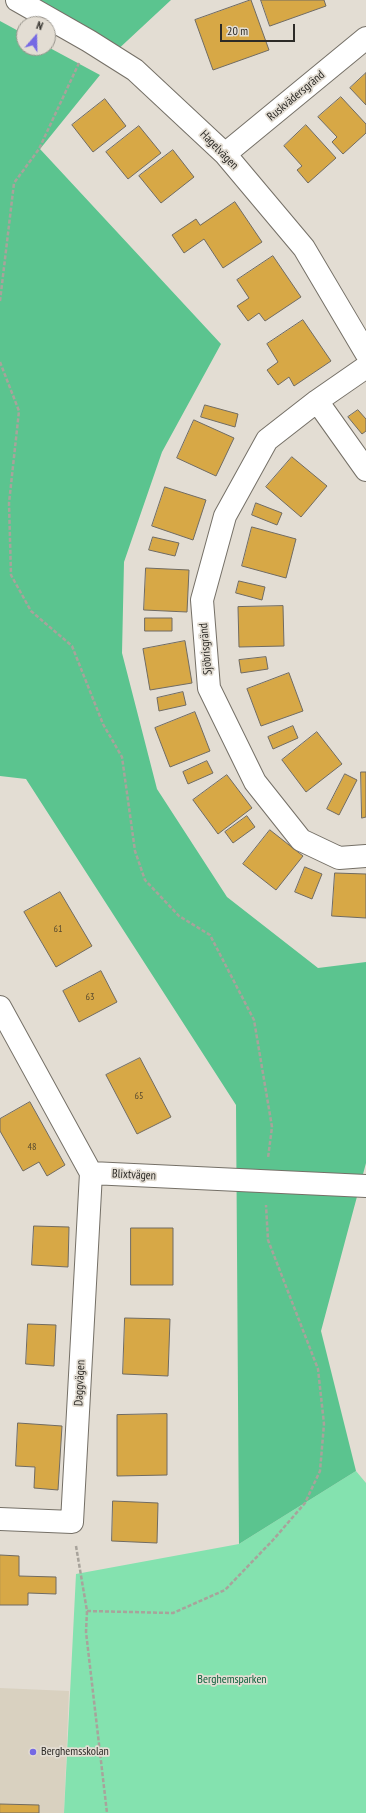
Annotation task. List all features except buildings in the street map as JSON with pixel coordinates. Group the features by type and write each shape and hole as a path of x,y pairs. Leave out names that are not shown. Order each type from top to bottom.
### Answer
{"street":[{"name":"Hagelvägen","path":"17,0 89,41 135,70 225,154 304,248 366,354"},
{"name":"Ruskvädersgränd","path":"225,154 366,38"},
{"name":"Sjöbrisgränd","path":"366,367 317,401 266,440 225,516 202,600 209,688 255,782 301,840 339,858 366,856"},
{"path":"317,401 366,470"},
{"path":"0,1007 91,1173"},
{"name":"Blixtvägen","path":"91,1173 366,1186"},
{"name":"Daggvägen","path":"72,1522 91,1173"},
{"path":"0,1519 72,1522"}],"path":[{"path":"0,301 14,182 39,149 89,41"},
{"path":"0,362 19,411 9,503 12,575 31,611 72,646 103,724 122,756 135,850 145,880 179,916 210,935 254,1020 272,1127 265,1182 268,1240 318,1369 324,1424 320,1471 305,1503 273,1540 225,1590 173,1613 87,1611"},
{"path":"72,1522 87,1611 86,1632 107,1813"}],"shaded area":[{"name":"Berghemsskolan","path":"0,1688 69,1691 64,1813 0,1813"}],"green space":[{"path":"20,0 171,0 113,54 56,21 56,16 48,16"},
{"path":"0,21 16,30 16,56 56,56 56,51 100,75 40,149 221,344 162,452 124,562 122,653 157,789 227,897 318,968 366,962 366,1163 321,1331 356,1471 239,1544 236,1105 26,779 0,776"},
{"name":"Berghemsparken","path":"356,1471 366,1483 366,1813 64,1813 76,1574 239,1544"}],"place":[{"name":"Berghemsskolan","path":"33,1752"}]}
